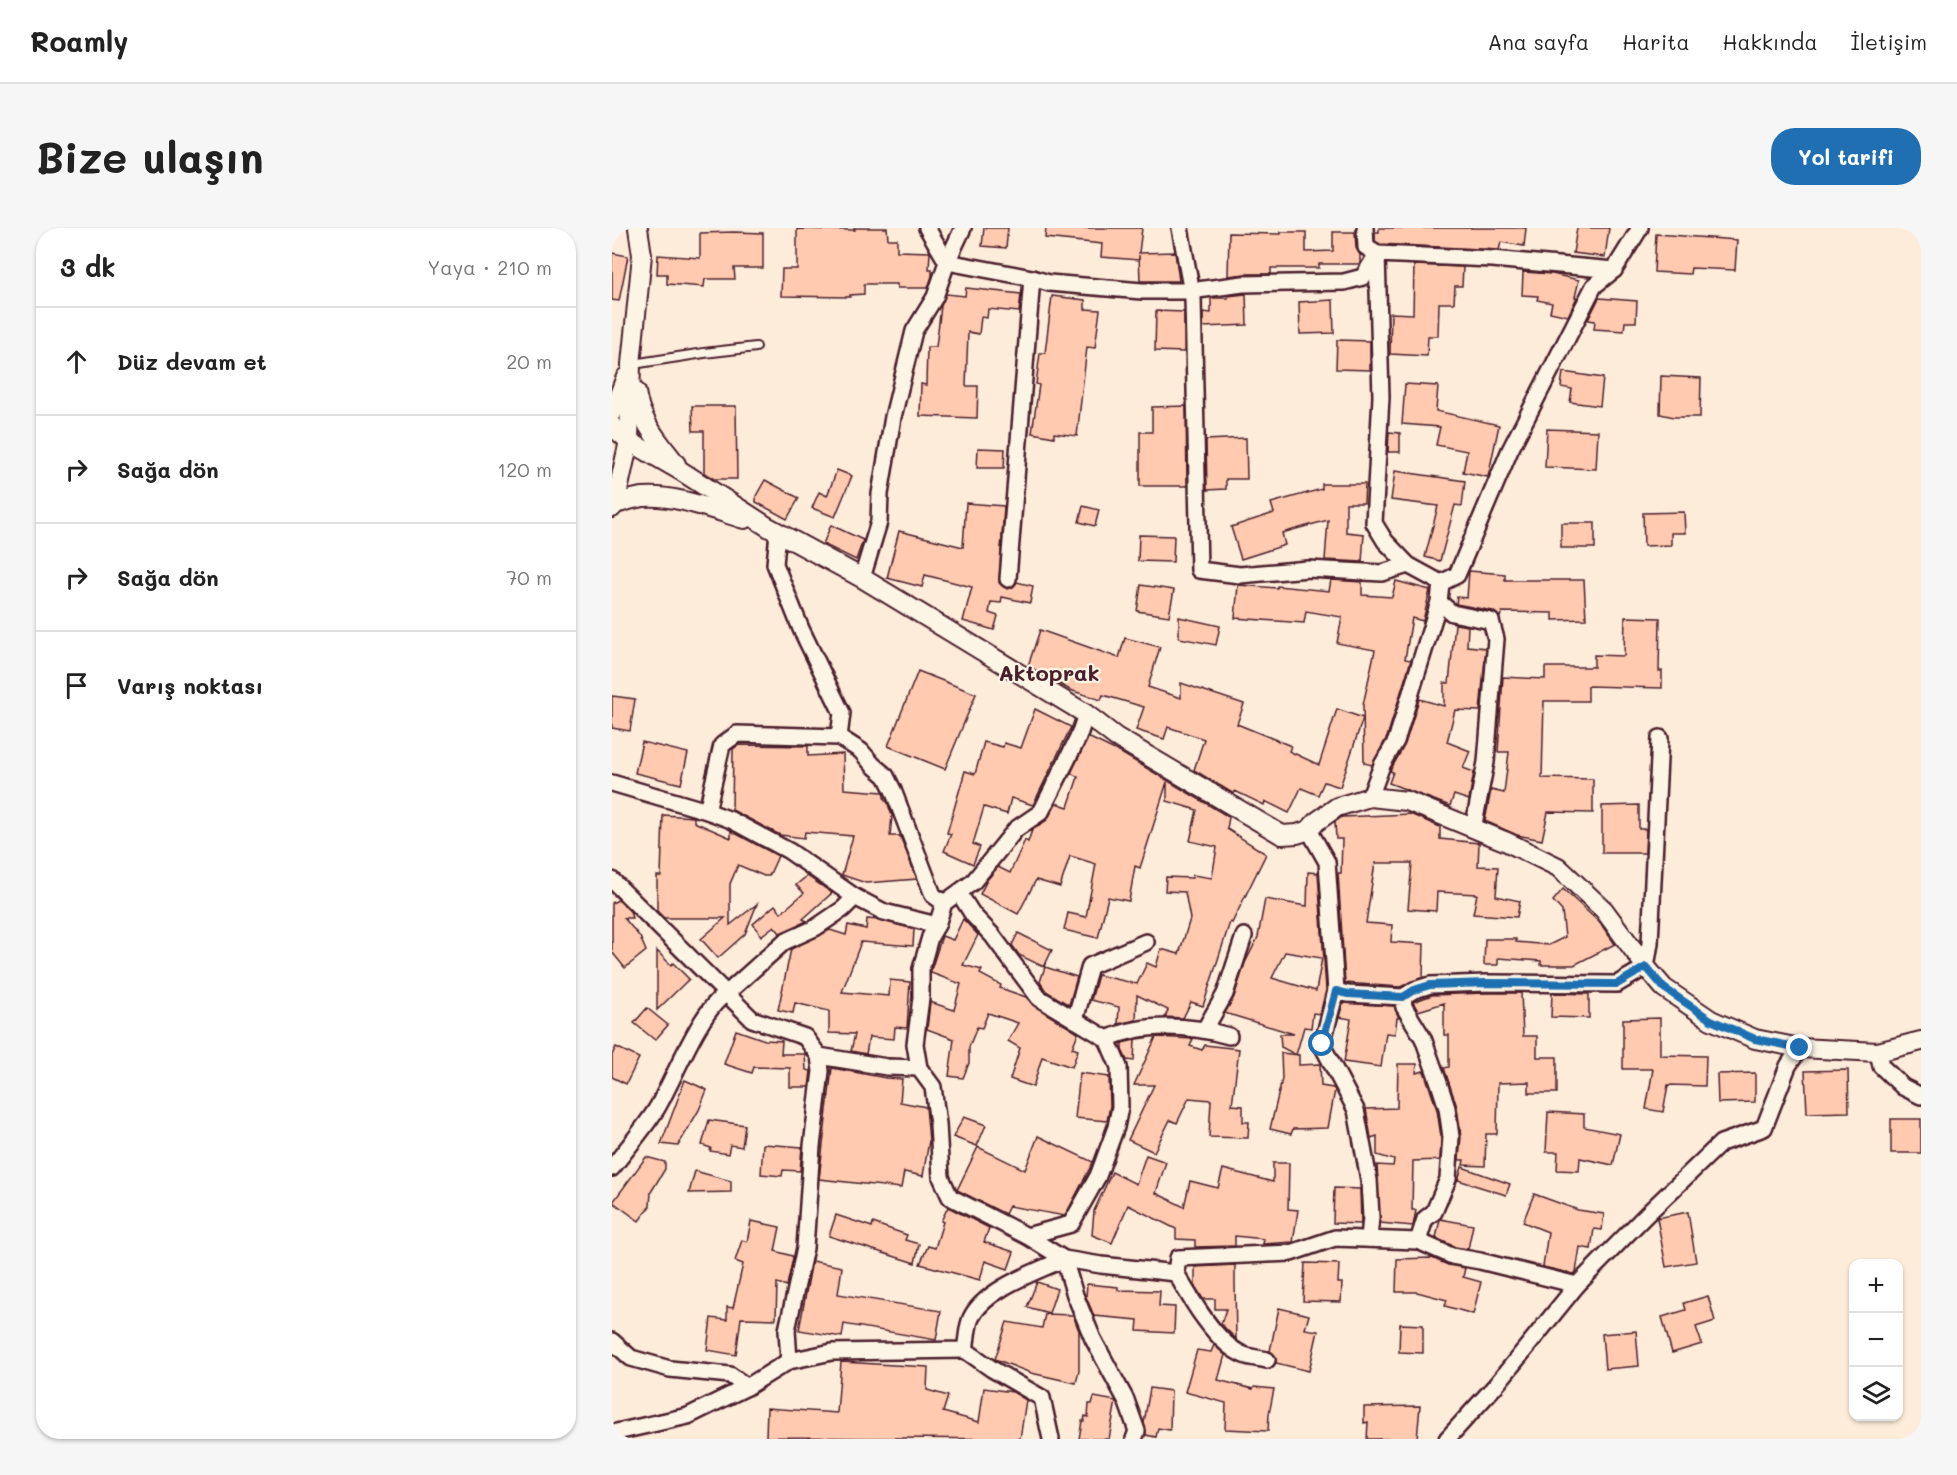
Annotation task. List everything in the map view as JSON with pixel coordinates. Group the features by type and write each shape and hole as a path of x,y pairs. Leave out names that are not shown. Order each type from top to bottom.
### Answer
{"street":[{"path":"613,506 629,441 631,364 642,255 638,228"},
{"path":"927,228 947,262 1060,284 1142,291 1190,291 1243,284 1344,282 1363,277 1377,254"},
{"path":"862,578 879,522 880,494 892,417 914,330 934,297 963,228"},
{"path":"1180,228 1193,298 1199,570 1240,575 1308,569 1382,573 1408,565"},
{"path":"1365,228 1366,247 1377,254 1492,259 1614,270"},
{"path":"1441,583 1457,575 1510,450 1594,286 1614,270 1640,228"},
{"path":"1377,254 1381,397 1374,523 1385,541 1408,565 1441,583"},
{"path":"1008,579 1032,278"},
{"path":"612,413 631,364"},
{"path":"631,364 642,414 651,432 681,471"},
{"path":"612,426 629,441 681,471 773,530 862,578 1086,714 1116,737 1282,835 1310,830 1316,822 1337,807 1370,797 1407,801 1508,842 1558,867 1604,910 1664,988 1711,1020 1755,1039 1800,1048 1878,1052 1921,1041"},
{"path":"613,506 643,497 690,502 773,530"},
{"path":"773,530 775,564 801,629 842,713 839,736"},
{"path":"1370,797 1382,765 1396,741 1438,602 1441,583"},
{"path":"1438,602 1452,614 1491,621 1497,639 1486,762 1473,829"},
{"path":"1086,714 1078,738 1041,812 1016,829 973,882 944,903 937,925 930,937 921,969 921,998 915,1044 919,1068 933,1087 941,1177 950,1197 1027,1236 1064,1258 1176,1274"},
{"path":"707,811 722,745 737,734 839,736 861,751 886,776 933,896 944,903"},
{"path":"1646,967 1650,943 1660,738"},
{"path":"612,783 731,820 789,851 855,897 884,912 937,925"},
{"path":"1310,830 1327,862 1336,991 1322,1044 1356,1110 1369,1180 1371,1216 1369,1239"},
{"path":"612,880 752,1019 805,1037 819,1056 820,1071 805,1248 787,1330 789,1360"},
{"path":"959,893 973,915 992,935 1038,998 1107,1039 1119,1067 1120,1107 1116,1127 1098,1176 1071,1224 1027,1236"},
{"path":"612,1168 656,1109 694,1036 716,1000 726,994 784,942 815,928 843,909 855,897"},
{"path":"1206,1029 1225,994 1244,936"},
{"path":"1075,1020 1090,966 1146,942"},
{"path":"1336,991 1348,994 1403,997 1414,990 1430,985 1617,984 1646,967"},
{"path":"1403,997 1404,1007 1423,1038 1439,1083 1447,1108 1451,1137 1448,1179 1434,1212 1425,1219 1418,1241"},
{"path":"1107,1039 1120,1033 1151,1028 1206,1029 1229,1036"},
{"path":"1447,1439 1497,1385 1577,1285 1721,1143 1764,1128 1788,1066 1800,1048"},
{"path":"1878,1052 1881,1066 1903,1087 1921,1096"},
{"path":"819,1056 887,1067 919,1068"},
{"path":"1267,1360 1243,1355 1221,1341 1176,1274 1178,1258 1291,1253 1335,1238 1418,1241 1452,1256 1577,1285"},
{"path":"964,1350 971,1319 982,1303 996,1292 1064,1258"},
{"path":"1064,1258 1075,1295 1093,1339 1126,1400 1137,1431 1134,1439"},
{"path":"612,1341 631,1358 670,1369 730,1376 747,1387"},
{"path":"612,1433 688,1416 747,1387 789,1360 832,1352 964,1350 1042,1398 1051,1439"}],"lane":[{"path":"631,364 756,347"}],"building":[{"path":"854,228 887,228 888,239 897,239 897,251 930,252 929,269 932,269 932,276 928,288 897,288 897,284 864,284 864,294 850,295 850,297 781,296 782,269 797,269 797,229 855,230"},
{"path":"984,228 1008,228 1006,248 982,246"},
{"path":"1046,228 1142,228 1139,253 1175,252 1179,281 1140,281 1139,255 1139,260 1101,257 1102,244 1045,238"},
{"path":"1379,228 1526,228 1524,246 1501,242 1499,250 1380,244 1375,241 1375,232 1379,232"},
{"path":"1577,228 1609,228 1605,257 1573,253"},
{"path":"1281,232 1306,232 1306,252 1333,251 1333,232 1355,232 1360,263 1319,264 1319,268 1271,268 1271,274 1228,276 1229,233 1281,234"},
{"path":"700,233 763,233 763,268 734,268 735,279 705,279 704,287 667,284 667,274 657,274 658,255 700,258"},
{"path":"1656,234 1737,240 1735,270 1691,268 1690,274 1654,272"},
{"path":"612,253 628,256 619,301 612,300"},
{"path":"1414,265 1463,267 1462,286 1455,286 1454,303 1439,303 1438,336 1428,336 1427,356 1390,354 1391,313 1413,314"},
{"path":"1523,272 1552,274 1579,280 1575,297 1577,297 1568,316 1550,312 1552,303 1537,300 1538,296 1522,295"},
{"path":"966,288 1021,294 1019,312 988,309 987,318 981,317 979,334 968,332 966,386 978,386 977,418 920,416 921,384 926,385 927,347 936,347 941,306 946,294 965,296"},
{"path":"1246,294 1247,325 1203,327 1203,312 1211,313 1211,298 1228,298 1228,296"},
{"path":"1052,296 1085,300 1085,309 1100,310 1095,348 1087,347 1077,436 1054,433 1054,437 1032,433 1039,385 1036,384 1040,353 1045,353"},
{"path":"1599,298 1637,301 1636,322 1625,322 1624,331 1594,329 1595,321 1588,320"},
{"path":"1333,300 1334,333 1300,334 1299,302"},
{"path":"1156,311 1184,312 1184,352 1155,351"},
{"path":"1337,340 1370,341 1370,370 1336,369"},
{"path":"1563,372 1603,378 1600,406 1570,402 1572,389 1561,387"},
{"path":"1661,376 1701,378 1700,417 1674,417 1660,414"},
{"path":"1405,384 1438,386 1436,411 1499,425 1488,477 1463,472 1467,451 1436,445 1440,427 1402,424"},
{"path":"692,406 736,406 737,479 714,479 704,473 704,431 693,431"},
{"path":"1186,406 1187,486 1140,486 1140,432 1152,432 1152,407"},
{"path":"1547,429 1598,431 1596,469 1545,467"},
{"path":"1389,432 1400,433 1400,452 1388,452"},
{"path":"1246,438 1247,479 1226,479 1226,489 1207,490 1206,440"},
{"path":"978,448 1005,449 1004,468 977,468"},
{"path":"837,470 852,476 835,517 812,508 819,492 827,496"},
{"path":"1395,471 1465,481 1462,506 1455,505 1440,561 1425,557 1438,506 1391,500"},
{"path":"765,480 799,498 787,519 756,502 756,496"},
{"path":"1322,484 1365,484 1364,503 1346,503 1346,532 1364,534 1362,562 1325,560 1328,520 1282,533 1285,545 1241,559 1231,527 1274,513 1271,503 1322,489"},
{"path":"966,503 1004,506 999,583 1007,589 1013,587 1017,582 1033,586 1030,603 1002,597 1001,603 991,602 989,613 998,616 994,630 963,621 972,587 925,575 922,587 887,578 899,531 963,547"},
{"path":"1083,506 1099,510 1095,526 1079,522"},
{"path":"1684,512 1685,533 1671,533 1671,545 1644,546 1643,513"},
{"path":"1561,523 1595,523 1595,548 1561,548"},
{"path":"831,525 863,540 856,560 823,544"},
{"path":"1139,535 1174,536 1173,562 1138,561"},
{"path":"1469,571 1505,574 1505,580 1584,580 1586,619 1553,620 1553,613 1502,612 1500,617 1493,611 1456,604 1457,597 1467,598"},
{"path":"1331,580 1362,582 1362,595 1392,597 1396,581 1430,590 1423,621 1412,618 1405,659 1411,660 1387,737 1372,765 1364,763 1363,705 1375,650 1337,643 1342,617 1306,611 1304,623 1235,618 1238,585 1329,591"},
{"path":"1141,585 1174,590 1169,616 1137,611"},
{"path":"1179,617 1220,626 1216,645 1179,638"},
{"path":"1625,617 1660,618 1659,671 1662,671 1662,688 1588,686 1588,701 1544,701 1542,778 1593,779 1593,813 1548,812 1542,840 1517,835 1485,821 1491,790 1504,793 1509,752 1498,752 1503,677 1545,679 1545,667 1594,667 1594,655 1624,656"},
{"path":"1455,624 1468,626 1467,646 1486,648 1480,711 1455,710 1447,742 1470,751 1463,768 1474,772 1469,800 1454,795 1450,806 1389,783 1393,772 1390,771 1405,744 1419,699 1444,706 1444,683 1449,683"},
{"path":"1040,630 1119,658 1125,638 1160,647 1148,687 1181,698 1181,683 1244,704 1237,724 1291,746 1289,751 1319,765 1337,709 1363,718 1340,787 1324,782 1318,795 1301,788 1289,813 1265,801 1264,805 1235,791 1234,794 1194,770 1204,739 1168,727 1164,739 1136,730 1144,707 1103,695 1101,700 1070,690 1028,666"},
{"path":"918,671 976,694 945,769 888,746"},
{"path":"612,696 635,699 630,731 612,728"},
{"path":"1035,709 1071,727 1033,805 1011,798 1007,814 984,807 973,844 980,847 973,864 944,851 951,834 947,833 965,771 975,774 984,742 1003,747 1004,743 1021,748"},
{"path":"1088,737 1121,753 1229,817 1227,829 1266,854 1232,923 1230,922 1203,1006 1191,1002 1183,1018 1165,1017 1168,1010 1137,995 1136,1020 1118,1024 1119,1007 1091,1000 1098,975 1137,984 1147,963 1156,967 1161,949 1179,954 1190,919 1185,892 1165,891 1166,877 1192,878 1193,875 1212,878 1217,847 1190,841 1197,810 1167,801 1167,782 1140,868 1135,866 1129,901 1108,897 1098,938 1064,930 1068,913 1086,917 1096,864 1070,856 1060,887 1036,880 1018,914 980,894 987,880 998,867 1010,873 1025,840 1028,842 1032,830 1047,820 1056,803 1068,807 1078,777 1071,773"},
{"path":"642,742 688,753 681,784 635,773"},
{"path":"739,745 808,746 808,756 843,754 844,789 883,792 892,816 890,836 900,836 917,879 866,883 842,875 853,836 805,832 804,838 780,835 732,810 733,749"},
{"path":"1639,805 1639,829 1646,829 1645,853 1602,853 1602,806"},
{"path":"1410,814 1440,827 1440,839 1479,843 1478,866 1498,867 1496,896 1520,901 1517,917 1473,914 1477,894 1437,892 1436,911 1408,909 1412,863 1375,863 1366,923 1392,925 1391,942 1424,944 1423,977 1400,987 1345,983 1338,873 1341,873 1342,839 1336,839 1335,822 1342,817"},
{"path":"663,815 694,817 694,822 731,838 731,831 778,856 769,876 738,865 730,884 730,925 757,904 745,934 718,958 701,939 725,918 664,918 657,911 657,876 661,876"},
{"path":"1308,872 1318,873 1326,990 1320,1014 1313,1013 1311,1028 1304,1027 1296,1055 1281,1047 1280,1034 1294,1034 1225,1013 1234,997 1245,963 1258,937 1265,899 1307,906","holes":["1285,952 1322,958 1316,991 1272,978"]},
{"path":"807,876 832,893 803,919 807,921 780,933 774,926 761,936 753,924 775,905 781,913 804,893 796,885"},
{"path":"1563,889 1600,923 1615,944 1574,965 1541,965 1541,961 1498,958 1498,965 1484,965 1485,939 1516,939 1516,942 1549,945 1565,937 1562,911 1553,901"},
{"path":"618,900 630,911 632,918 624,918 640,937 646,951 625,968 612,952 612,903"},
{"path":"867,919 914,929 913,946 861,942 842,992 889,996 890,980 910,982 907,1028 895,1027 894,1039 869,1037 866,1054 851,1051 855,1034 829,1033 829,1011 795,1003 793,1013 778,1010 791,949 830,930 846,935 848,925 866,929"},
{"path":"963,919 978,935 963,965 982,970 980,974 1001,985 1000,988 1026,997 1034,1006 1078,1033 1072,1048 1078,1050 1072,1067 1042,1057 1033,1087 1010,1079 1020,1048 1008,1041 1018,1023 988,1013 982,1028 977,1027 969,1047 969,1063 963,1078 949,1076 954,1039 927,1029 930,1002 954,1010 961,984 931,973 931,970 942,936 953,940"},
{"path":"1018,933 1052,950 1044,967 1019,955 1012,945"},
{"path":"657,951 689,979 657,1010"},
{"path":"1045,967 1077,977 1069,1005 1046,991 1040,982"},
{"path":"1521,993 1523,1036 1537,1036 1537,1057 1557,1057 1557,1093 1529,1093 1529,1082 1498,1083 1497,1134 1486,1134 1485,1166 1463,1165 1464,1160 1459,1160 1461,1136 1457,1107 1444,1068 1449,1067 1449,1035 1444,1035 1444,1003 1418,1011 1413,1002 1432,995"},
{"path":"1552,993 1589,994 1589,1018 1551,1017"},
{"path":"1343,1003 1394,1006 1399,1018 1397,1018 1395,1034 1386,1033 1381,1067 1344,1062 1351,1019 1339,1017"},
{"path":"647,1008 668,1025 655,1040 634,1023"},
{"path":"1660,1018 1660,1055 1706,1056 1705,1086 1668,1085 1663,1112 1646,1109 1653,1069 1623,1069 1623,1019"},
{"path":"736,1030 765,1040 782,1041 781,1054 805,1054 806,1070 811,1071 809,1087 790,1087 790,1068 754,1067 752,1073 724,1064"},
{"path":"1156,1037 1193,1039 1190,1046 1202,1050 1205,1045 1239,1049 1232,1105 1243,1106 1243,1122 1249,1122 1248,1138 1209,1137 1211,1100 1189,1098 1177,1123 1170,1120 1154,1152 1128,1140 1154,1085 1134,1085"},
{"path":"1135,1040 1134,1061 1127,1060 1122,1050 1122,1043"},
{"path":"616,1047 639,1058 626,1084 612,1077 612,1055"},
{"path":"1281,1053 1299,1055 1299,1065 1320,1064 1321,1086 1335,1090 1328,1128 1293,1129 1291,1134 1270,1129 1282,1079"},
{"path":"1398,1064 1417,1064 1416,1073 1424,1071 1437,1110 1441,1137 1440,1160 1413,1161 1412,1210 1416,1210 1413,1226 1380,1223 1377,1165 1393,1166 1394,1160 1377,1155 1377,1136 1371,1138 1366,1109 1397,1108"},
{"path":"832,1068 902,1079 900,1102 926,1107 929,1141 923,1176 904,1172 901,1188 819,1179"},
{"path":"1848,1070 1849,1112 1807,1113 1805,1071"},
{"path":"1080,1073 1109,1077 1110,1106 1107,1121 1075,1118"},
{"path":"1755,1073 1755,1102 1718,1103 1717,1074"},
{"path":"685,1080 707,1090 699,1110 678,1146 661,1144"},
{"path":"1548,1112 1584,1114 1584,1127 1620,1134 1613,1165 1580,1158 1579,1171 1557,1170 1558,1152 1546,1152"},
{"path":"964,1117 986,1125 977,1146 953,1137"},
{"path":"1891,1119 1921,1119 1921,1153 1891,1153"},
{"path":"709,1120 745,1125 742,1147 730,1145 728,1154 710,1151 711,1148 702,1145"},
{"path":"1038,1136 1093,1162 1065,1216 1009,1206 1005,1214 957,1190 978,1147 1025,1170"},
{"path":"763,1144 802,1147 800,1171 783,1170 782,1176 761,1174"},
{"path":"1146,1155 1166,1162 1156,1193 1184,1207 1190,1181 1218,1188 1223,1169 1273,1182 1273,1163 1289,1163 1288,1209 1298,1210 1293,1242 1263,1244 1264,1239 1235,1236 1235,1246 1195,1247 1195,1240 1176,1239 1176,1229 1128,1205 1112,1243 1092,1235 1094,1211 1112,1172 1136,1184"},
{"path":"646,1157 665,1162 665,1169 651,1192 650,1206 639,1221 613,1202"},
{"path":"1462,1167 1510,1184 1506,1195 1458,1180"},
{"path":"695,1171 731,1181 731,1192 689,1193"},
{"path":"1334,1188 1360,1189 1361,1224 1333,1223"},
{"path":"1534,1194 1578,1210 1604,1214 1602,1230 1594,1229 1591,1249 1580,1247 1574,1274 1543,1267 1548,1232 1523,1222"},
{"path":"948,1207 989,1228 984,1242 1014,1252 1008,1269 985,1261 980,1280 920,1264 928,1246 935,1248 943,1222 941,1221"},
{"path":"1688,1212 1696,1262 1666,1267 1657,1218"},
{"path":"836,1215 872,1227 873,1223 907,1235 905,1240 919,1244 915,1263 829,1236"},
{"path":"1440,1219 1473,1225 1468,1249 1455,1247 1436,1238"},
{"path":"751,1221 780,1227 775,1251 793,1258 787,1286 777,1283 776,1319 741,1318 736,1355 707,1350 711,1318 727,1320 727,1307 733,1308 743,1264 735,1261 742,1240 747,1242"},
{"path":"1432,1258 1448,1265 1465,1268 1463,1277 1481,1282 1473,1314 1445,1306 1447,1300 1417,1292 1396,1292 1397,1259"},
{"path":"812,1261 842,1267 838,1294 941,1311 936,1340 844,1324 842,1337 799,1330"},
{"path":"1305,1263 1339,1264 1338,1283 1342,1283 1341,1302 1303,1301"},
{"path":"1235,1265 1236,1339 1221,1324 1226,1309 1215,1309 1215,1299 1203,1299 1195,1286 1195,1267"},
{"path":"1037,1282 1057,1289 1049,1313 1027,1307"},
{"path":"1087,1284 1118,1287 1118,1290 1160,1291 1159,1306 1175,1307 1174,1333 1137,1331 1138,1320 1094,1316 1086,1297"},
{"path":"1708,1296 1715,1321 1696,1327 1702,1344 1672,1353 1662,1317 1686,1310 1684,1303"},
{"path":"1279,1308 1309,1315 1305,1329 1318,1331 1309,1371 1276,1363 1276,1357 1270,1351"},
{"path":"1045,1314 1073,1315 1079,1331 1079,1371 1076,1383 1031,1373 995,1359 1007,1322 1042,1328"},
{"path":"1400,1324 1423,1325 1423,1353 1399,1352"},
{"path":"1636,1331 1639,1366 1605,1369 1602,1334"},
{"path":"1214,1345 1225,1355 1218,1380 1253,1389 1254,1387 1274,1389 1268,1431 1225,1429 1226,1403 1185,1392 1197,1350 1211,1352"},
{"path":"841,1362 928,1367 927,1390 948,1396 943,1412 979,1422 984,1388 1013,1392 1026,1400 1020,1439 766,1437 767,1408 837,1413"},
{"path":"1150,1388 1171,1391 1170,1430 1158,1428 1156,1437 1146,1435 1144,1423"},
{"path":"1094,1397 1116,1401 1109,1439 1079,1439 1082,1421 1085,1416 1088,1417 1089,1404 1092,1404"},
{"path":"1420,1406 1417,1439 1367,1439 1368,1422 1364,1423 1364,1407"}],"district":[{"name":"Aktoprak","path":"1049,672"}],"route":[{"path":"1322,1044 1336,991 1348,994 1403,997 1414,990 1430,985 1617,984 1646,967 1664,988 1711,1020 1755,1039 1800,1048"}]}
